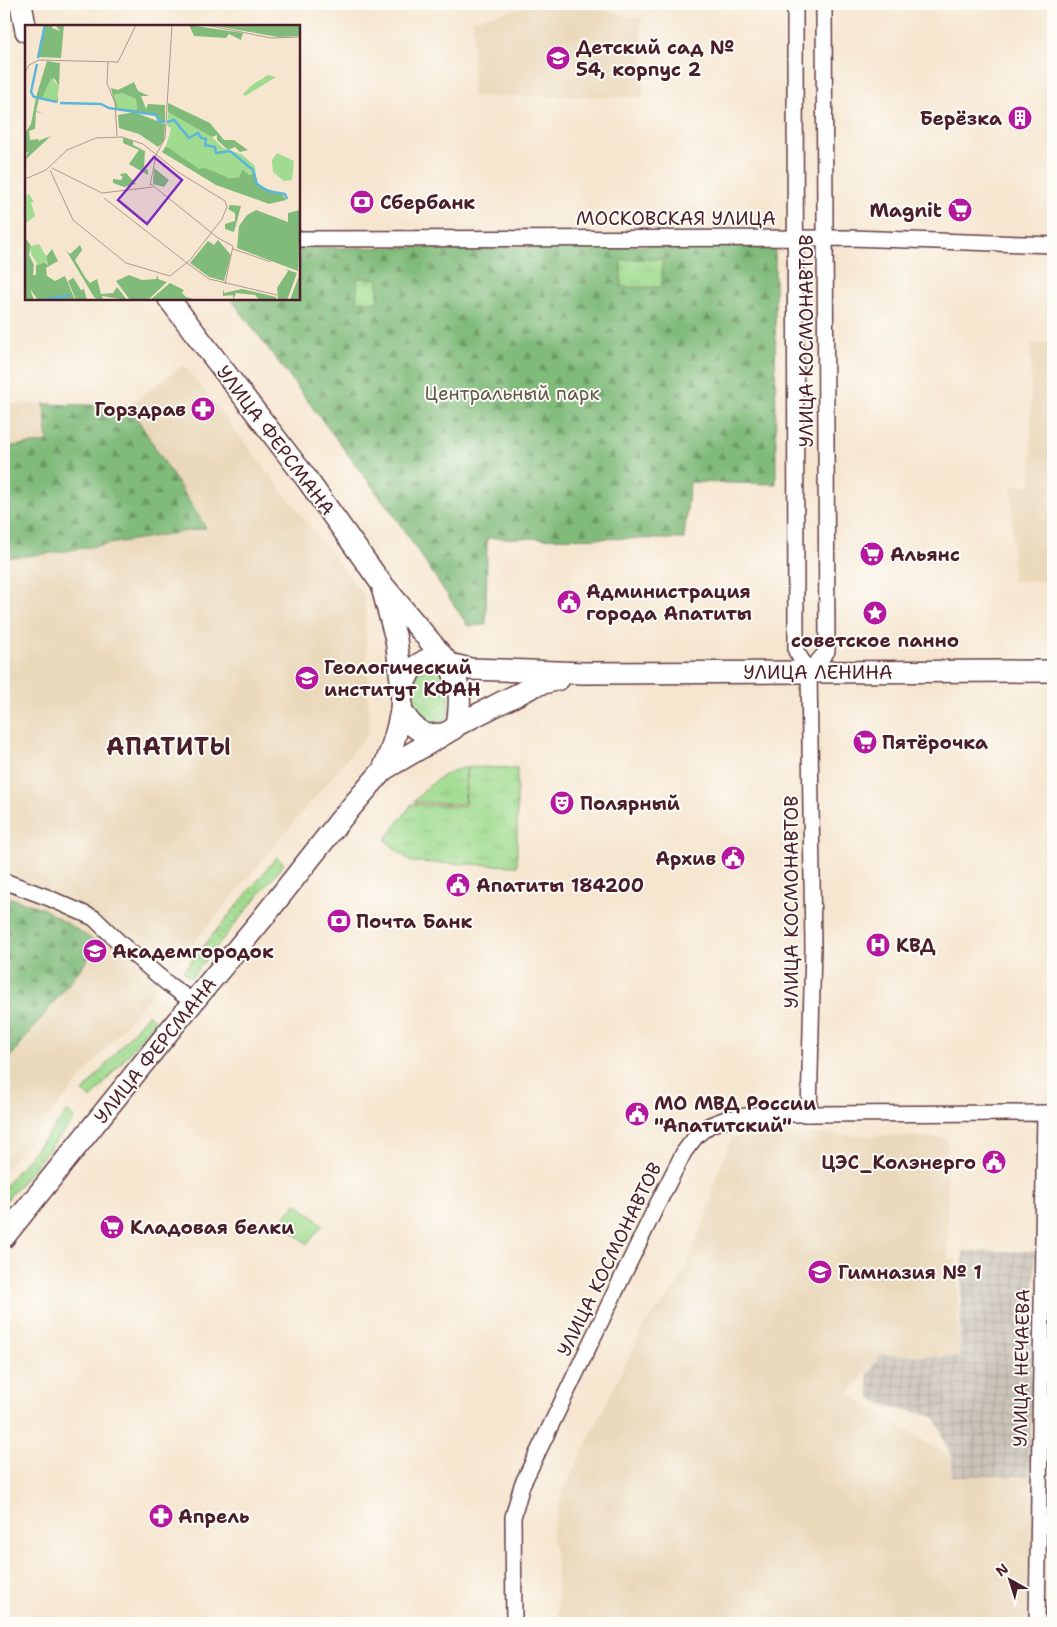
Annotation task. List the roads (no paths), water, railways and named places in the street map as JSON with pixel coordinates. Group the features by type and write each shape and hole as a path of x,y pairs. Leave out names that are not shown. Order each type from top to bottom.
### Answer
{"street":[{"path":"21,4 25,26"},
{"name":"УЛИЦА КОСМОНАВТОВ","path":"514,1623 513,1517 522,1485 656,1206 684,1152 697,1135 710,1125 726,1119 761,1114 809,1114 813,946 809,672 796,652 795,4"},
{"name":"УЛИЦА КОСМОНАВТОВ","path":"809,672 827,651 824,4"},
{"name":"МОСКОВСКАЯ УЛИЦА","path":"300,239 825,238 1053,245"},
{"name":"УЛИЦА ФЕРСМАНА","path":"171,300 306,478 381,583 446,662"},
{"name":"УЛИЦА ФЕРСМАНА","path":"381,583 396,638 402,688"},
{"path":"426,660 446,662 454,674 460,695 451,730 425,735 412,725 401,711 402,688 411,669 426,660"},
{"name":"УЛИЦА ЛЕНИНА","path":"446,662 470,669 584,673 1053,671"},
{"name":"УЛИЦА ЛЕНИНА","path":"451,730 536,685 584,673"},
{"name":"УЛИЦА ФЕРСМАНА","path":"4,1237 341,819 383,770 391,750 401,711"},
{"name":"УЛИЦА ФЕРСМАНА","path":"383,770 451,730"},
{"path":"4,881 94,918 168,984 193,1002"},
{"path":"809,1114 1049,1113"},
{"name":"УЛИЦА НЕЧАЕВА","path":"1037,1623 1049,1113"}],"place":[{"name":"Детский сад № 54, корпус 2","path":"558,58"},
{"name":"Берёзка","path":"1020,118"},
{"name":"Сбербанк","path":"362,202"},
{"name":"Magnit","path":"960,210"},
{"name":"Горздрав","path":"203,409"},
{"name":"Альянс","path":"872,554"},
{"name":"Администрация города Апатиты","path":"569,602"},
{"name":"советское панно","path":"875,613"},
{"name":"Геологический институт КФАН","path":"307,678"},
{"name":"Пятёрочка","path":"865,742"},
{"name":"Полярный","path":"562,803"},
{"name":"Архив","path":"733,858"},
{"name":"Апатиты 184200","path":"458,885"},
{"name":"Почта Банк","path":"339,921"},
{"name":"КВД","path":"878,945"},
{"name":"Академгородок","path":"95,951"},
{"name":"МО МВД России \"Апатитский\"","path":"637,1114"},
{"name":"ЦЭС_Колэнерго","path":"994,1162"},
{"name":"Кладовая белки","path":"112,1227"},
{"name":"Гимназия № 1","path":"820,1272"},
{"name":"Апрель","path":"161,1516"}],"district":[{"name":"АПАТИТЫ","path":"169,747"}],"park label":[{"name":"Центральный парк","path":"512,393"}]}
